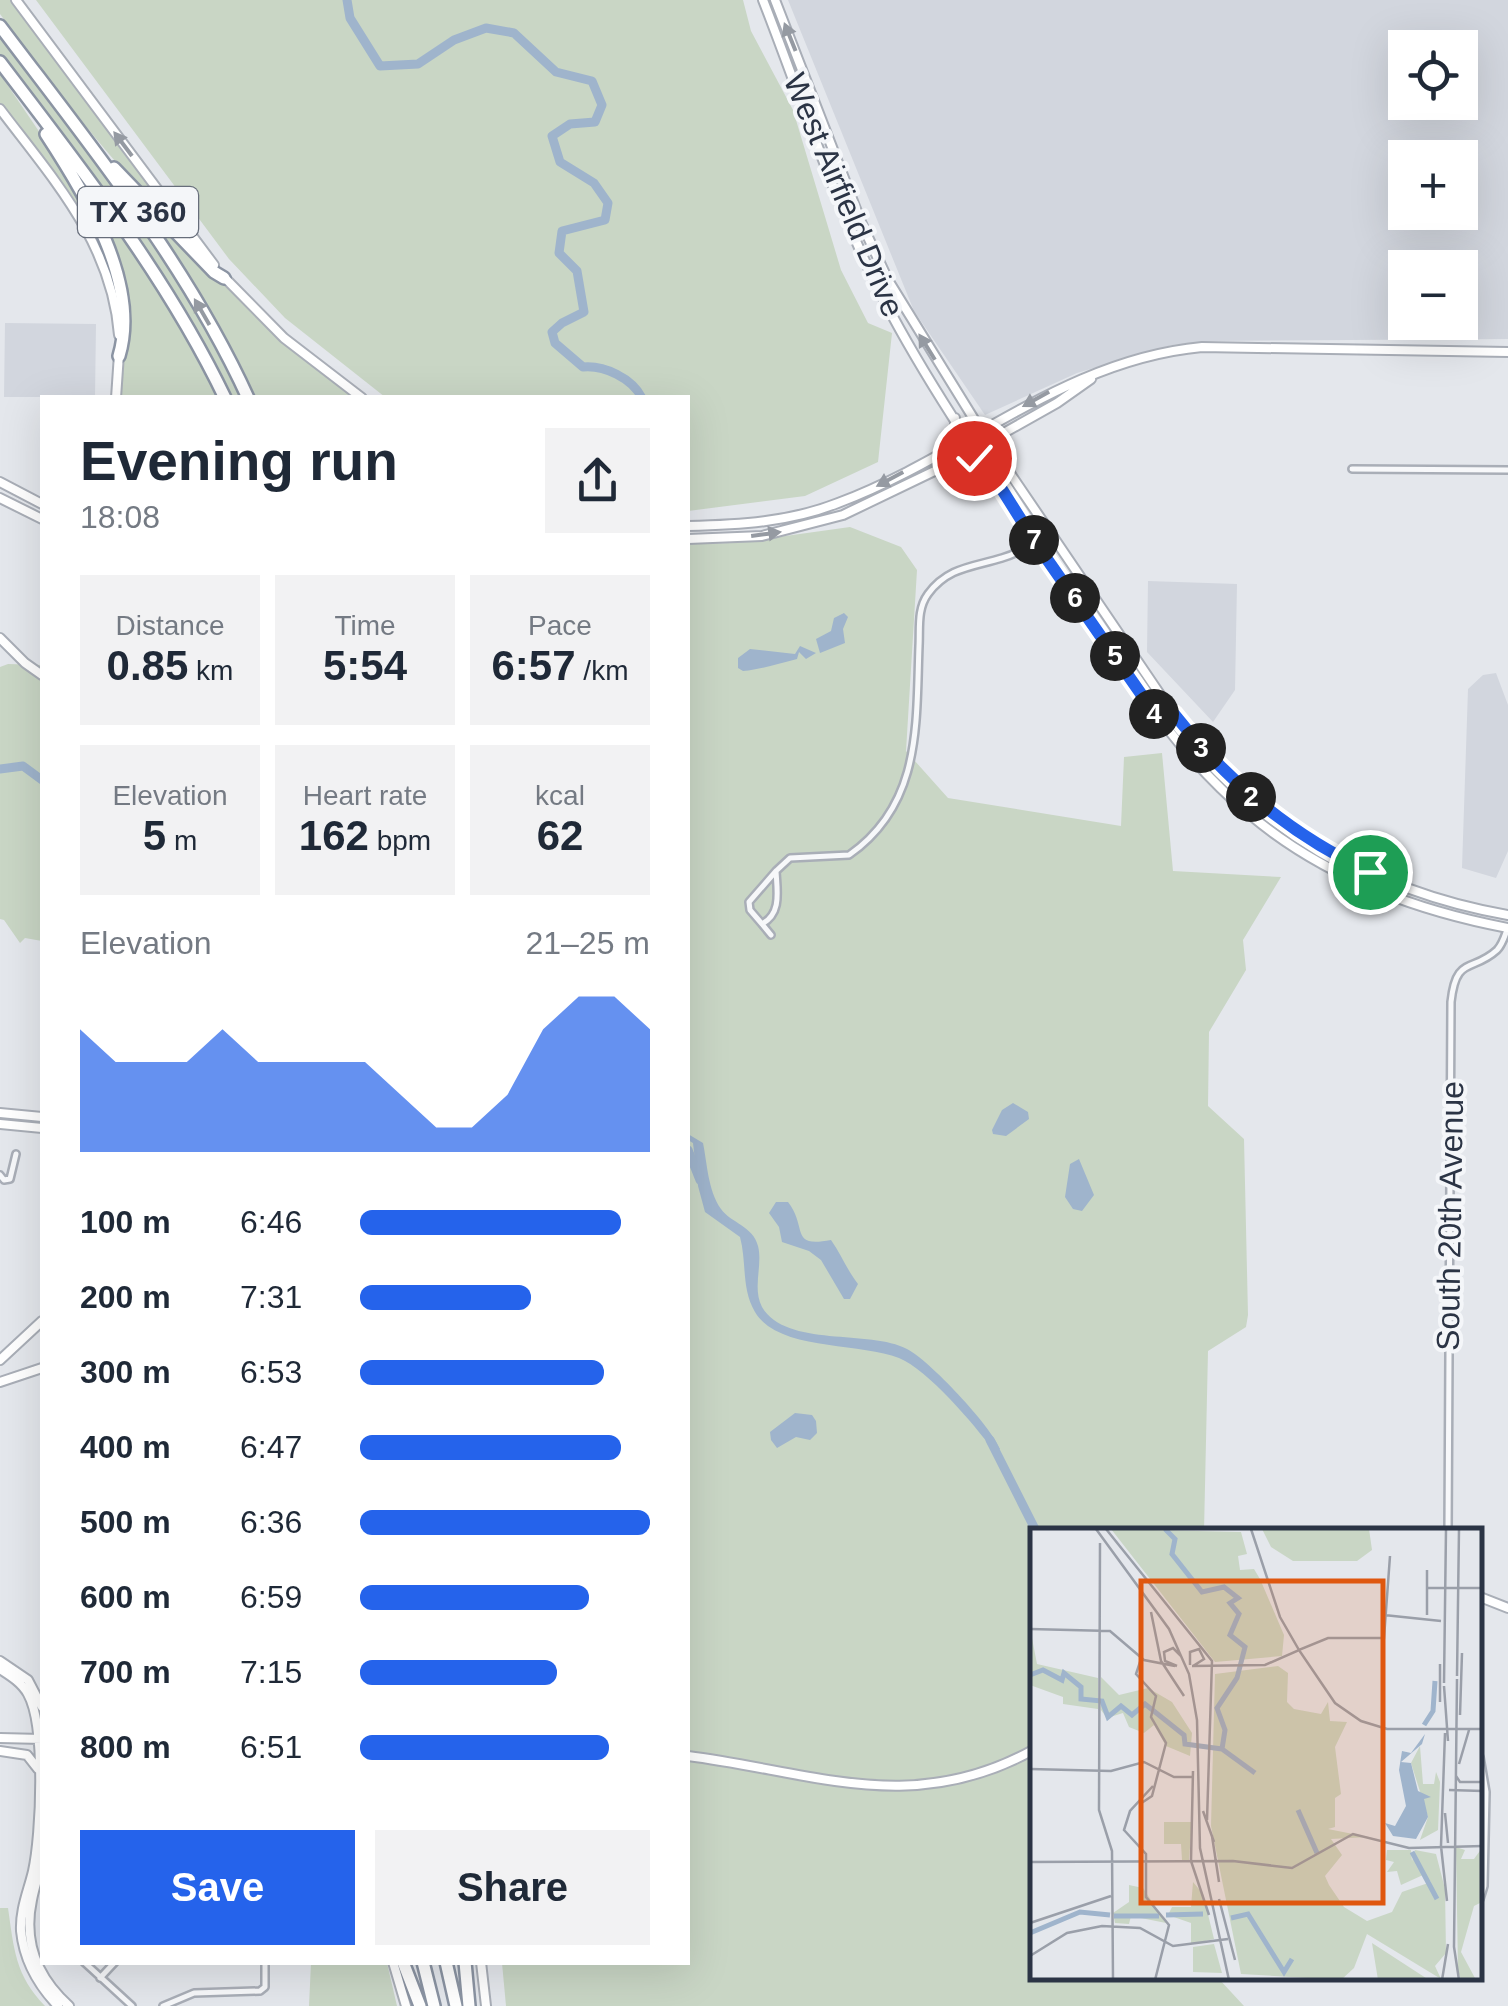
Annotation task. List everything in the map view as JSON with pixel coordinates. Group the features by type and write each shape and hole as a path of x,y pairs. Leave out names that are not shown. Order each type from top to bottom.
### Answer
{"highway":[{"name":"TX 360","path":"0,26 158,241 211,327 246,395"},
{"path":"10,39 125,180 224,278"},
{"path":"0,66 94,212 113,263 120,296 120,356"},
{"name":"TX 360","path":"0,66 154,271 223,395"},
{"path":"404,1965 420,2006"},
{"path":"423,1965 434,2006"},
{"path":"447,1965 456,2006"},
{"path":"465,1965 468,2006"}],"main road":[{"path":"16,0 224,278 284,338 358,395"},
{"name":"West Airfield Drive","path":"763,0 860,250 892,315 1035,542 1162,724 1248,814 1312,858 1390,897 1467,921 1508,928"},
{"name":"West Airfield Drive","path":"775,0 888,280 968,411 1174,714 1208,755 1257,803 1308,840 1428,896 1508,915"},
{"path":"0,109 71,202 95,243 112,292 120,356 116,395"},
{"path":"690,526 755,523 812,512 866,492 1055,389 1144,356 1202,347 1508,352"},
{"path":"690,539 762,536 813,525 873,503 1067,397 1094,376"},
{"path":"968,411 985,420 1002,418"},
{"path":"943,451 955,432 955,418"},
{"path":"1002,460 998,449 1006,431"},
{"path":"947,464 967,458 986,464"},
{"path":"40,503 3,484 0,498 40,518"},
{"path":"0,638 40,673"},
{"path":"1162,724 1174,714"},
{"path":"0,1113 40,1117"},
{"path":"0,1124 40,1128"},
{"path":"13,1379 4,1369 2,1359 40,1323"},
{"path":"0,1382 40,1369"},
{"path":"1483,1599 1508,1608"},
{"path":"0,1665 28,1680 40,1703"},
{"path":"0,1665 28,1692 40,1738 40,1840 22,1908 22,1931 29,1966 58,2006"},
{"path":"0,1738 40,1738"},
{"path":"0,1750 40,1751"},
{"path":"0,1750 27,1756 39,1772"},
{"path":"690,1756 861,1786 902,1787 970,1777 1030,1752"},
{"path":"40,1863 32,1900 30,1939 44,1978 70,2006"},
{"path":"393,1965 406,2006"},
{"path":"481,1965 486,2006"}],"street":[{"path":"1352,469 1508,470"},
{"path":"771,934 750,910 748,902 776,871 790,858 849,855 901,793 914,746 920,612 932,589 962,567 1004,558 1049,532"},
{"path":"762,924 776,909 776,871"},
{"name":"South 20th Avenue","path":"1448,1528 1451,1002 1458,974 1470,962 1496,951 1508,928"},
{"path":"0,1175 4,1180 10,1179 16,1154"},
{"path":"1483,1774 1483,1889"},
{"path":"87,1965 132,2006"},
{"path":"100,1978 112,1965"},
{"path":"164,2006 194,1993 262,1990 265,1965"}],"shaded area":[{"path":"788,0 1508,0 1508,339 1478,339 1478,250 1388,250 1388,340 1172,345 1077,373 985,415 914,311"},
{"path":"5,323 96,324 95,395 4,397"},
{"path":"1148,581 1237,584 1235,690 1213,722 1147,652"},
{"path":"1496,673 1508,705 1508,851 1496,878 1462,868 1468,689 1483,675"}],"green space":[{"path":"0,0 12,0 197,248 143,193 69,106 0,14"},
{"path":"36,0 743,0 751,31 793,110 841,270 868,323 892,333 878,462 805,496 690,511 690,395 382,395 285,318 229,259"},
{"path":"0,32 132,210 202,318 243,395 229,395 37,104 0,55"},
{"path":"0,74 93,218 116,287 81,214 0,103"},
{"path":"71,165 150,278 219,395 121,395 125,348 117,269"},
{"path":"123,181 268,327 354,395 253,395 211,315"},
{"path":"850,527 901,547 917,570 906,751 948,798 1121,826 1124,757 1162,753 1173,871 1281,877 1243,940 1246,970 1209,1032 1208,1106 1244,1139 1248,1315 1246,1327 1208,1351 1204,1528 1030,1528 1030,1981 1221,1981 1244,2006 506,2006 502,1965 690,1965 690,544 734,543"},
{"path":"40,665 40,941 25,938 20,943 0,919 0,667"},
{"path":"0,1908 8,1908 22,1972 45,2006 0,2006"},
{"path":"311,1965 387,1965 397,2006 309,2006"}],"water":[{"path":"844,613 848,617 843,629 845,643 820,653 816,639 831,631 834,618"},
{"path":"800,646 816,653 806,659 799,652 797,659 757,669 738,668 738,658 750,649 795,654"},
{"path":"1013,1103 1028,1112 1029,1119 1006,1136 993,1134 1002,1110"},
{"path":"690,1135 703,1143 711,1185 721,1209 755,1239 759,1253 759,1300 774,1320 809,1333 891,1343 907,1349 958,1394 1000,1449 993,1450 963,1413 911,1364 882,1353 800,1339 766,1325 748,1294 740,1237 705,1212"},
{"path":"1079,1159 1094,1195 1082,1211 1073,1209 1065,1197 1070,1164"},
{"path":"776,1202 788,1202 804,1238 831,1240 858,1284 850,1299 844,1299 821,1260 809,1251 782,1242 779,1227 769,1213"},
{"path":"795,1413 812,1415 817,1433 810,1440 796,1437 777,1448 770,1432"}],"waterway":[{"path":"347,0 350,18 380,66 418,64 454,40 486,28 514,33 556,72 592,81 602,105 595,122 570,124 552,136 560,162 594,183 608,203 605,220 562,231 559,253 577,271 584,312 552,332 555,343 583,367 617,374 640,395"},
{"path":"0,769 23,766 40,779"},
{"path":"690,1155 700,1180"},
{"path":"990,1440 1034,1528"}],"route":[{"path":"974,458 986,464 1035,542 1162,724 1174,714 1208,755 1257,803 1308,840 1370,872"}]}
